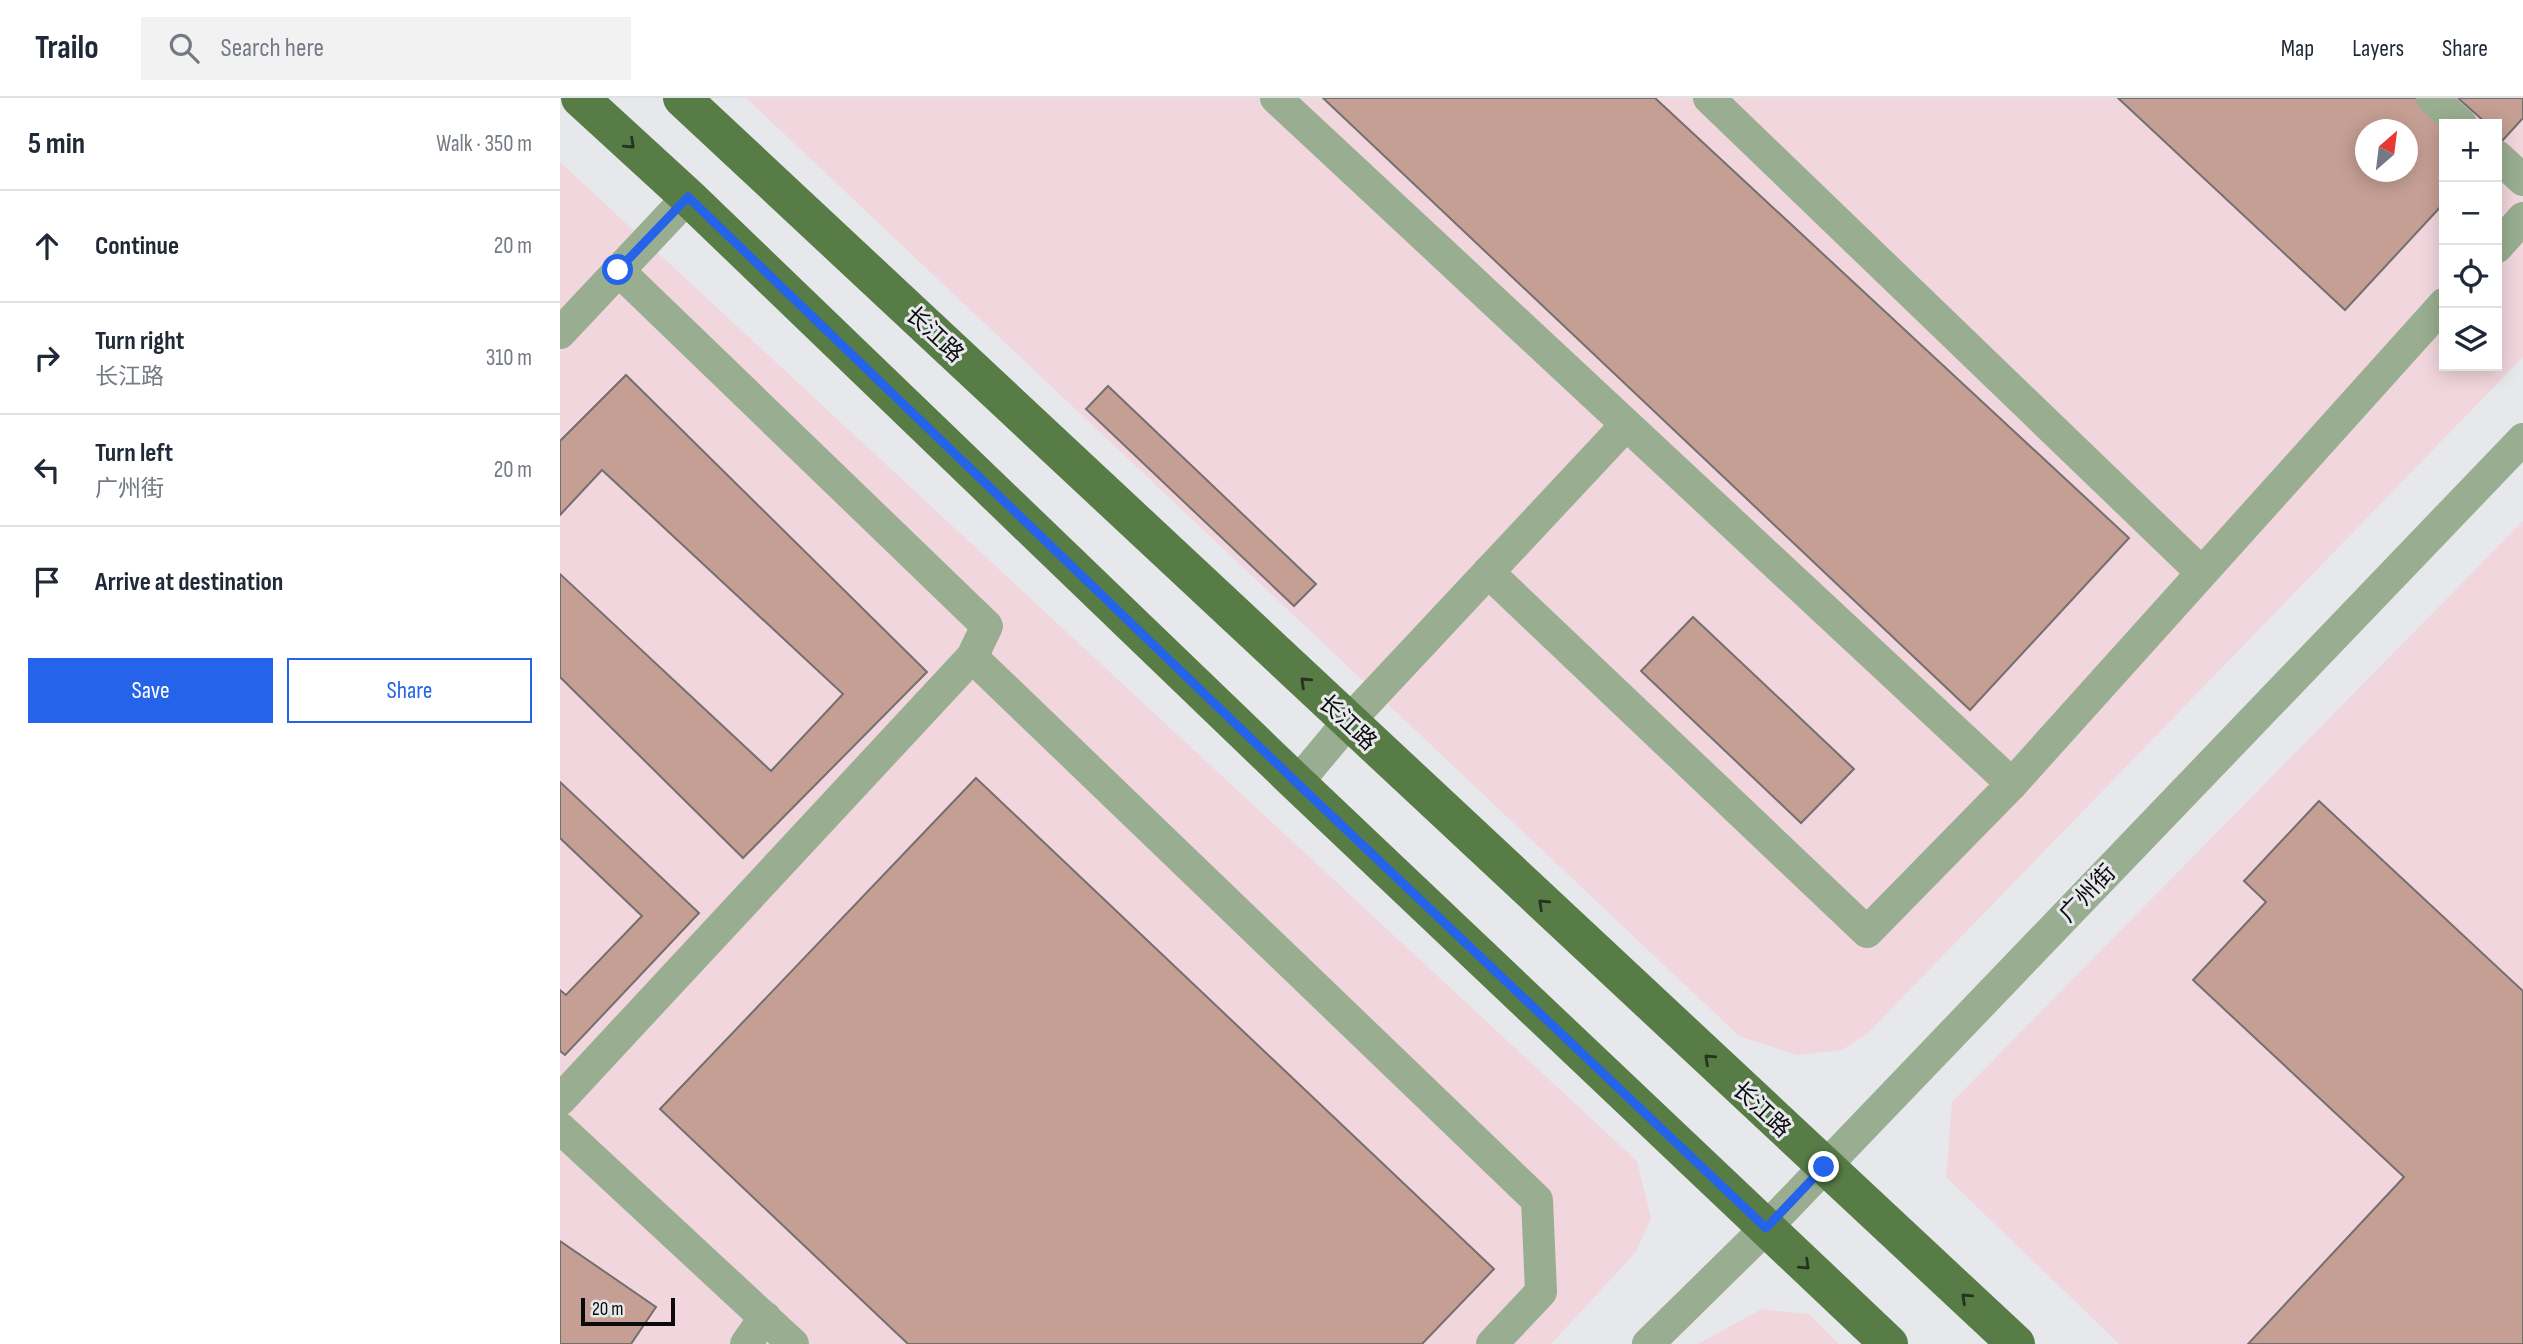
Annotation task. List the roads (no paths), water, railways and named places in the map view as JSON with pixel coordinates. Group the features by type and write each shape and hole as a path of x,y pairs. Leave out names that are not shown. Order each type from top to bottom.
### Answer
{"main road":[{"path":"580,98 688,197 1297,783 1766,1228 1875,1340"},
{"name":"长江路","path":"682,98 2016,1344"}],"street":[{"path":"1276,98 2012,783"},
{"path":"1709,98 2201,572"},
{"path":"2432,98 2455,119"},
{"path":"2502,161 2523,180"},
{"path":"560,334 688,197"},
{"path":"2499,245 2523,218"},
{"path":"560,1100 972,657 987,626 618,270"},
{"path":"1488,572 1867,932 2012,783 2440,308"},
{"path":"1297,783 1348,722 1626,425"},
{"name":"广州街","path":"1648,1344 1766,1228 2523,439"},
{"path":"972,657 1537,1200 1541,1292 1492,1344"},
{"path":"560,1128 793,1344"},
{"path":"747,1344 765,1317"}]}
